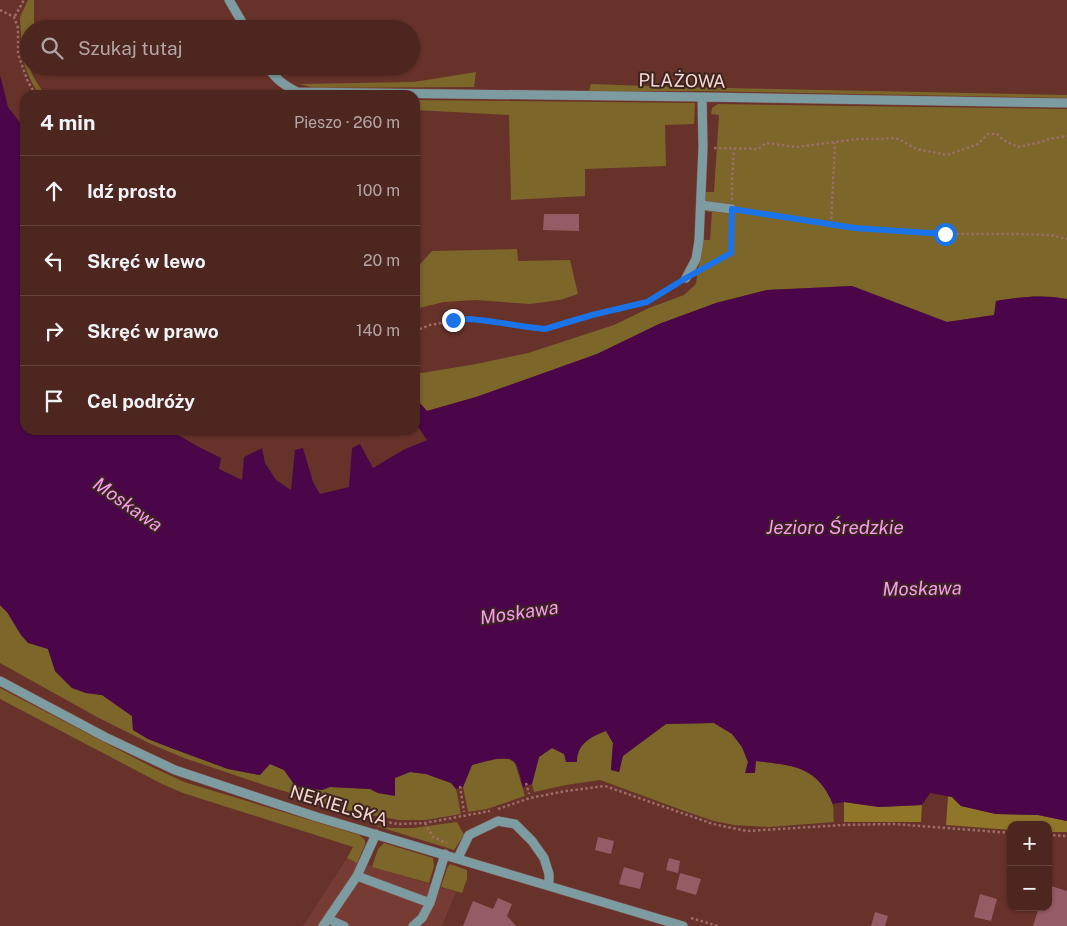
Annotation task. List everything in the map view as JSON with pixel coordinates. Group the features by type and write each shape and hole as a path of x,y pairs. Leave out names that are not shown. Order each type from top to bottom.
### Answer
{"street":[{"path":"229,0 241,20"},
{"name":"PLAŻOWA","path":"272,75 293,90"},
{"name":"PLAŻOWA","path":"420,94 1067,103"},
{"path":"686,278 696,260 699,240 703,146 702,97"},
{"path":"701,205 732,209"},
{"name":"NEKIELSKA","path":"0,681 105,737 175,770 268,802 683,926"},
{"path":"458,858 469,835 498,821 515,824 532,841 544,858 549,874 549,885"},
{"path":"344,926 325,922 357,876 376,834"},
{"path":"413,926 422,918 430,903 445,854"},
{"path":"357,876 430,903"}],"path":[{"path":"14,17 24,0"},
{"path":"0,10 14,17 18,28 18,54 20,60"},
{"path":"26,75 33,90"},
{"path":"703,146 758,149 766,143 797,147 858,139 892,138 899,139 916,149 947,155 978,144 988,134 997,134 1003,140 1018,147 1067,136"},
{"path":"831,224 835,142"},
{"path":"420,329 430,324 470,319 545,329 592,315 647,302 731,253 734,149"},
{"path":"732,209 855,228 945,234 1050,235 1067,239"},
{"path":"526,783 529,794"},
{"path":"460,786 464,812"},
{"path":"306,801 380,821 398,824 426,823 487,812 530,798 606,786 713,824 747,830 894,824 1007,833"},
{"path":"1052,835 1067,836"}],"shaded area":[{"path":"28,0 34,0 34,20 20,20"},
{"path":"476,72 474,87 315,88 299,84 414,82"},
{"path":"28,75 33,75 42,90 36,90"},
{"path":"591,84 1067,95 1067,98 701,91 589,91"},
{"path":"420,100 695,103 694,124 665,125 666,166 585,169 585,196 511,200 509,115 420,110"},
{"path":"718,104 1067,109 1067,299 1040,296 996,301 995,315 947,322 852,286 767,290 716,303 659,324 597,354 476,397 427,411 420,403 420,372 476,364 528,353 614,325 649,308 684,295 696,284 702,240 710,240 712,212 705,211 706,192 714,192 719,115 711,114 712,108"},
{"path":"517,249 518,261 570,260 578,294 560,300 530,304 475,300 444,302 420,308 420,264 432,251"},
{"path":"0,605 7,612 21,635 48,649 55,671 72,688 86,693 102,695 132,716 133,730 148,739 228,769 259,775 270,764 284,770 296,787 322,790 330,787 370,789 378,793 395,795 394,778 410,772 426,774 451,783 456,789 461,814 426,820 399,820 354,812 267,786 184,758 151,744 97,717 0,663"},
{"path":"0,688 184,782 359,835 365,840 365,845 357,863 347,858 353,847 183,793 162,784 0,699"},
{"path":"714,723 732,734 742,747 748,762 746,773 756,761 792,766 815,778 826,790 831,800 834,822 769,827 734,825 690,813 600,780 534,792 532,784 539,757 552,748 564,754 577,754 589,740 606,731 613,743 611,769 619,772 622,756 666,724"},
{"path":"496,759 509,759 515,763 525,796 487,809 468,812 463,787 472,765"},
{"path":"948,796 952,797 961,806 996,814 1038,815 1067,821 1067,832 1052,832 1052,821 1007,821 1007,830 946,825"},
{"path":"844,802 879,807 922,805 921,822 844,822"},
{"path":"457,822 464,835 454,850 373,825 391,828 413,828"},
{"path":"384,843 433,858 434,866 429,883 372,867 378,849"},
{"path":"347,858 456,892 442,926 303,926"},
{"path":"450,864 467,870 467,879 462,893 441,887"}],"water":[{"name":"Jezioro Średzkie","path":"0,75 8,107 20,123 20,435 178,435 221,458 219,469 242,480 244,457 262,448 265,463 276,480 291,490 295,450 303,448 313,482 320,494 349,487 352,448 360,444 373,468 403,450 427,440 420,430 420,403 427,411 476,397 597,354 659,324 716,303 767,290 852,286 947,322 994,315 996,301 1040,296 1067,299 1067,821 1038,815 996,814 961,806 952,797 930,793 922,805 879,807 844,802 833,804 819,782 802,770 782,764 756,761 755,773 745,773 748,762 742,747 732,734 714,723 666,724 623,756 619,772 611,770 613,743 606,731 595,735 582,746 579,750 577,762 566,762 564,754 552,748 539,757 532,784 523,787 515,763 512,760 501,758 472,765 463,787 456,789 451,783 426,774 410,772 395,778 395,796 378,793 370,789 330,787 322,790 296,787 284,770 270,764 260,775 228,769 148,739 133,730 132,716 102,695 86,693 72,688 55,671 48,649 28,643 0,605"}],"building":[{"path":"544,214 579,214 579,231 543,230"},
{"path":"598,837 614,841 611,854 595,850"},
{"path":"669,858 680,861 678,873 666,870"},
{"path":"624,867 644,873 640,889 619,884"},
{"path":"680,873 701,879 696,895 676,889"},
{"path":"1052,886 1067,891 1067,926 1033,926 1038,911 1052,911"},
{"path":"980,894 997,899 991,921 974,917"},
{"path":"498,898 512,904 507,916 516,926 463,926 473,901 493,909"},
{"path":"875,912 888,916 885,926 871,926"}],"route":[{"path":"453,320 470,319 545,329 592,315 647,302 731,253 732,209 855,228 945,234"}],"water label":[{"name":"Moskawa","path":"128,504"},
{"name":"Moskawa","path":"922,588"},
{"name":"Moskawa","path":"519,612"}]}
